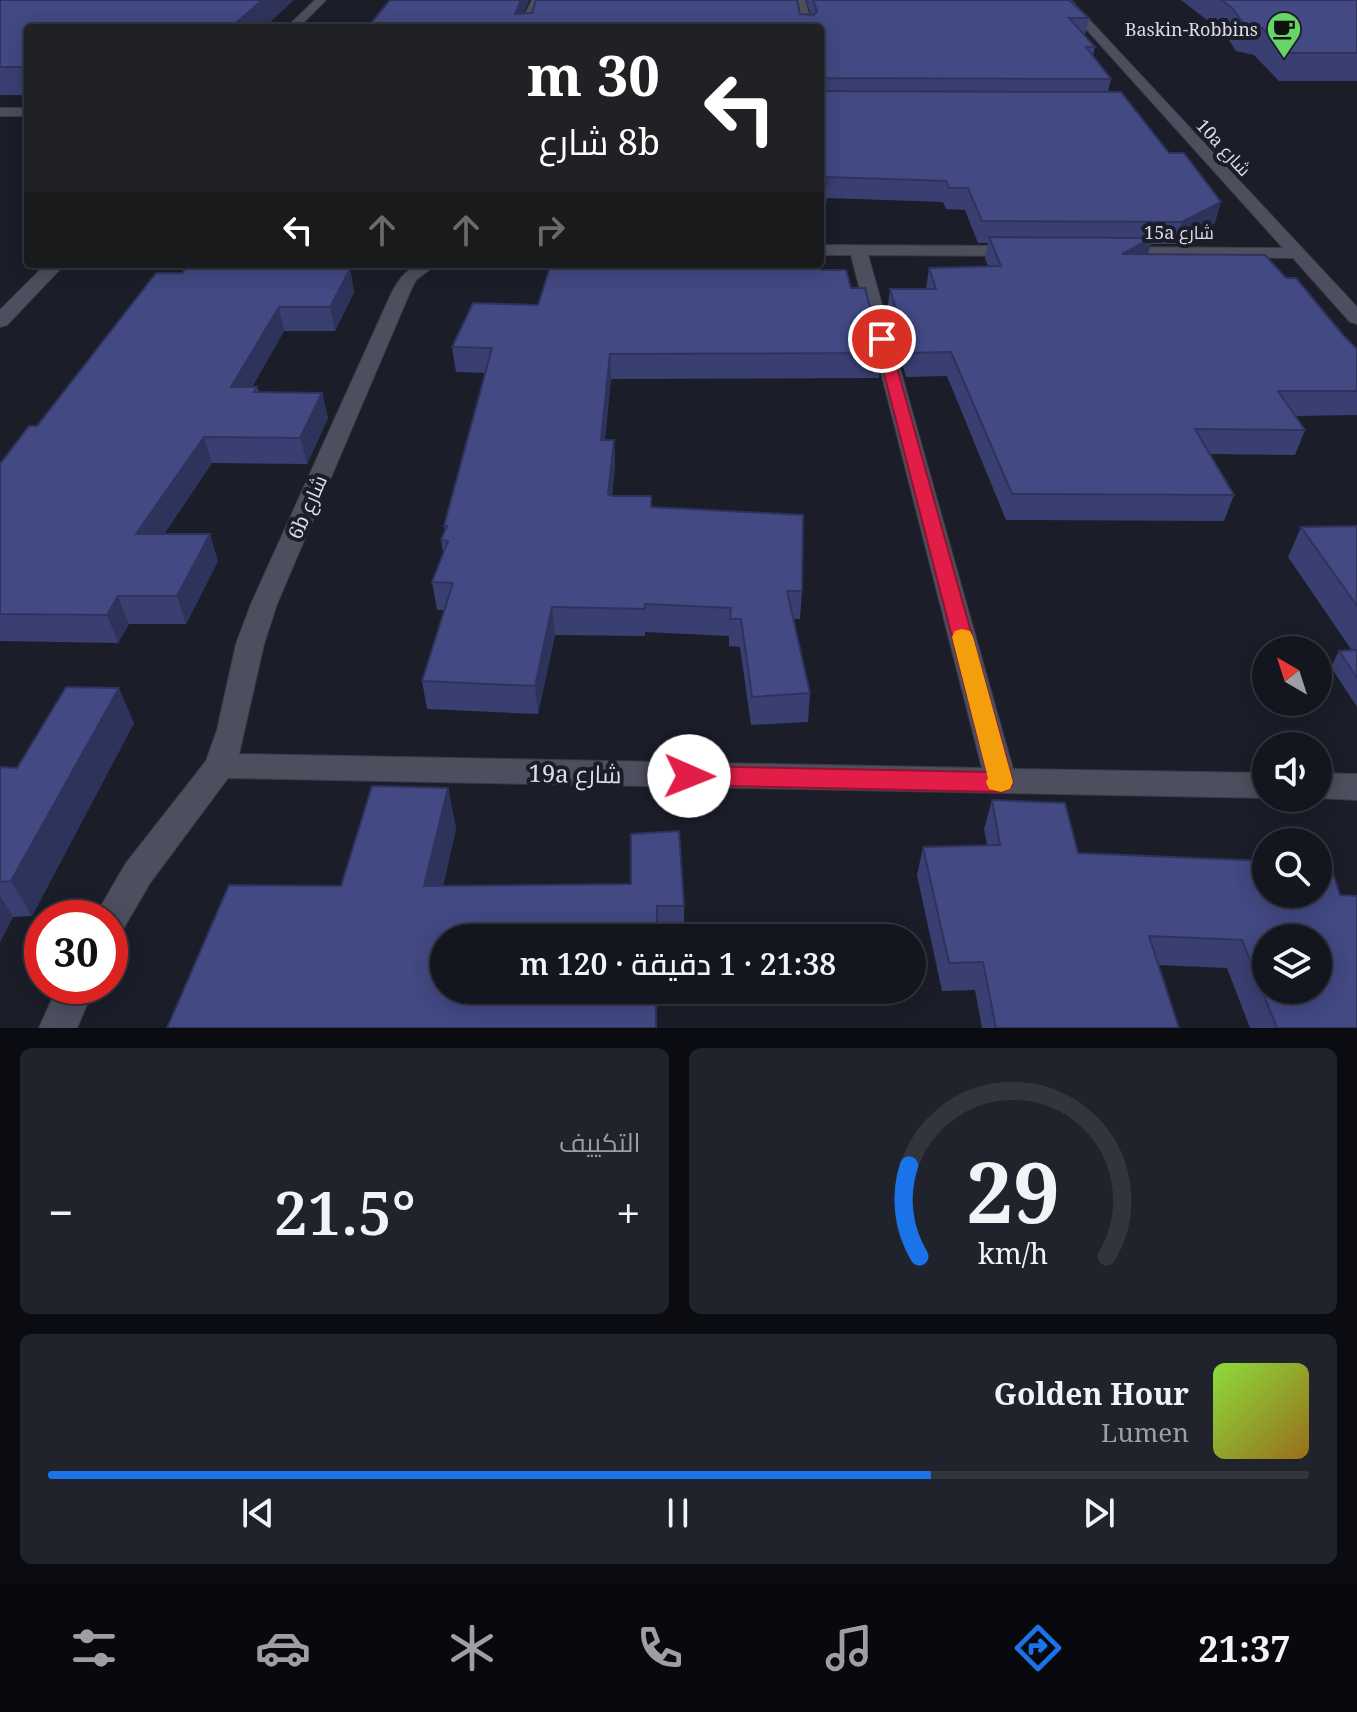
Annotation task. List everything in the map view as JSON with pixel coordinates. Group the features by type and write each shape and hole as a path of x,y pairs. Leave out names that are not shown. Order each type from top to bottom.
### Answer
{"street":[{"path":"296,24 321,0"},
{"path":"526,24 537,0"},
{"path":"800,0 806,24"},
{"name":"10a شارع","path":"1065,0 1151,104 1357,318"},
{"path":"0,112 24,112"},
{"path":"824,250 1030,251"},
{"path":"858,250 1001,782"},
{"name":"15a شارع","path":"1093,251 1297,253"},
{"path":"0,321 52,268"},
{"name":"6b شارع","path":"122,900 138,873 220,766 232,730 250,644 264,604 401,292 409,277 422,268"},
{"name":"19a شارع","path":"220,766 1252,786"},
{"path":"1332,786 1357,787"},
{"path":"58,1028 69,1004"}],"building":[{"path":"0,0 262,0 235,24 24,24 24,67 0,67"},
{"path":"390,0 521,0 515,14 532,13 536,0 797,0 800,14 814,15 817,11 813,0 1069,0 1089,18 1069,18 1095,47 1086,47 1111,79 824,78 824,24 370,24"},
{"path":"1221,0 1357,0 1357,53 1288,53 1262,28 1244,24 1232,8"},
{"path":"824,91 1121,92 1169,153 1184,153 1221,202 1182,222 982,221 968,188 949,188 946,181 827,177 828,184 824,184"},
{"path":"989,237 1152,238 1122,254 1265,255 1286,278 1296,278 1357,349 1357,391 1278,391 1305,430 1195,429 1234,495 1012,494 951,352 909,353 890,289 936,289 929,268 1001,266"},
{"path":"186,268 350,269 330,307 279,307 231,387 257,387 254,392 322,393 300,438 204,437 136,534 210,534 177,596 118,596 107,615 0,614 0,464 29,426 37,426 156,273 182,273"},
{"path":"550,268 820,268 846,270 851,288 865,288 882,353 610,354 601,440 614,440 608,494 651,496 651,507 803,515 802,591 787,591 810,693 752,697 741,619 730,619 731,608 645,604 645,609 552,607 535,686 422,681 453,583 432,582 448,541 441,540 447,526 444,526 492,348 452,347 473,303 538,305"},
{"path":"1357,526 1357,606 1301,527"},
{"path":"1357,650 1357,678 1339,651"},
{"path":"66,687 119,688 11,881 0,882 0,767 17,768"},
{"path":"372,786 448,788 424,886 631,884 631,834 679,831 684,906 657,906 657,924 430,924 430,1004 656,1004 656,1028 167,1028 229,885 341,886"},
{"path":"992,800 1065,803 1078,853 1252,860 1252,908 1332,908 1332,870 1340,895 1357,896 1357,1028 1277,1028 1267,1004 1332,1004 1332,924 1252,924 1252,965 1242,940 1149,936 1179,1028 996,1028 983,962 949,963 923,847 1000,845"}],"slow traffic":[{"path":"962,637 1001,782 998,782"}],"place":[{"name":"Baskin-Robbins","path":"1284,60"}],"route":[{"path":"689,776 1001,782 882,339"}]}
